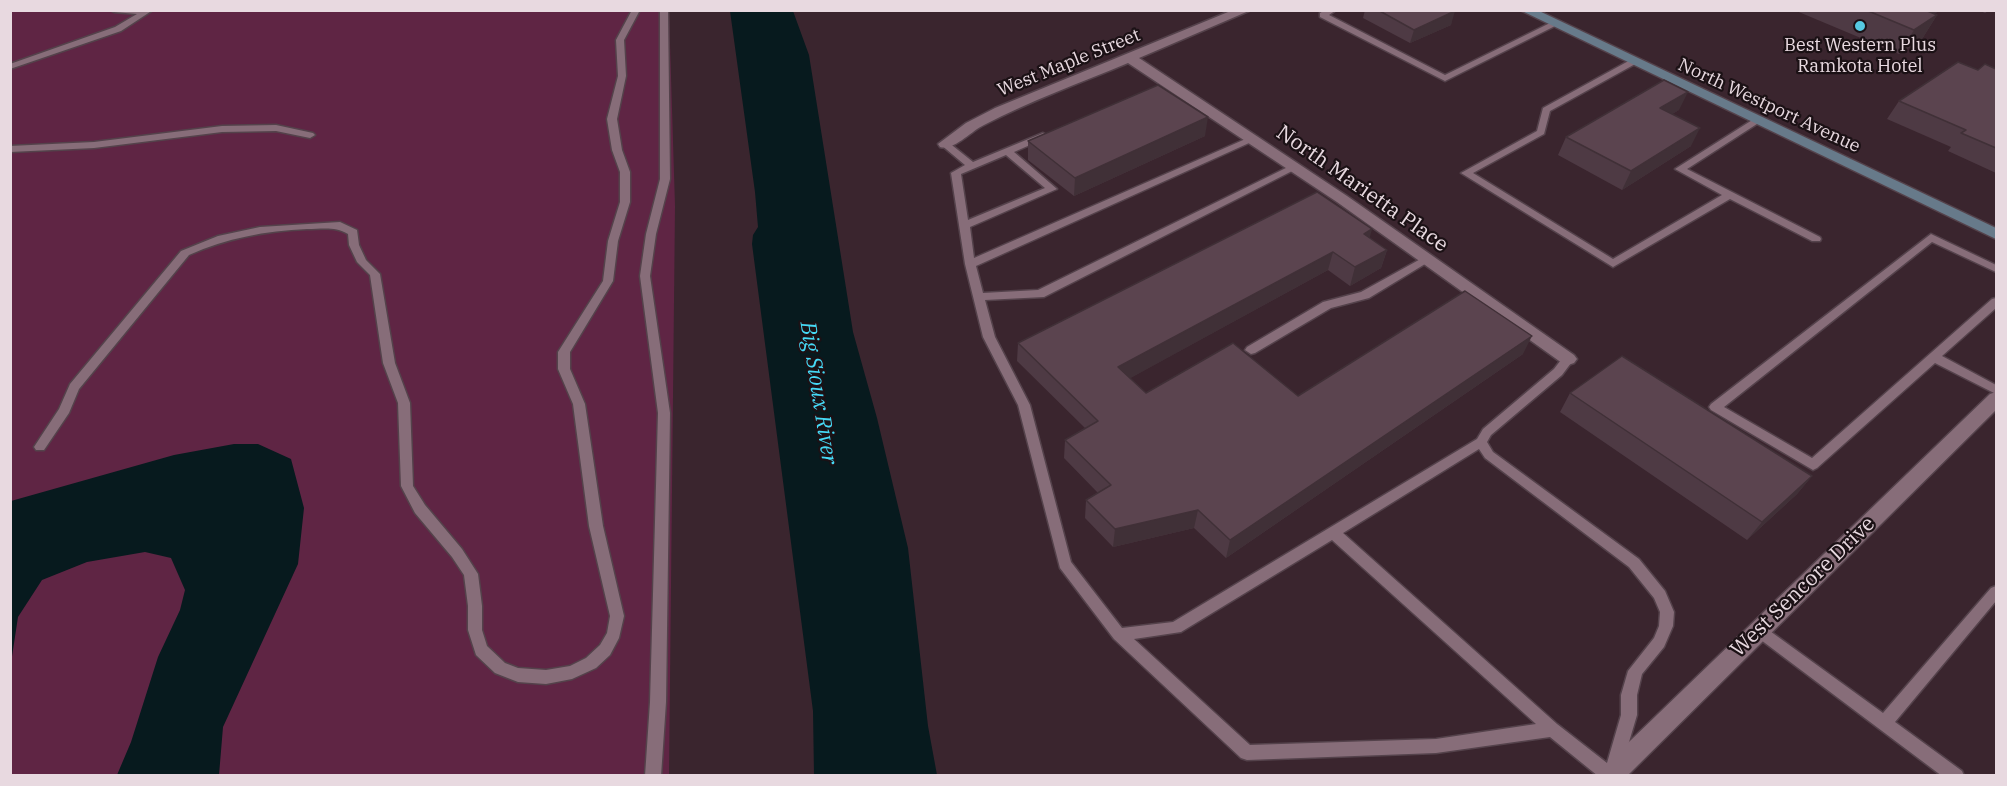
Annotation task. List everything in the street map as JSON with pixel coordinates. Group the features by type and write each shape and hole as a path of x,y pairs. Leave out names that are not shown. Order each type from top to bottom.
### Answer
{"main road":[{"name":"North Westport Avenue","path":"1526,10 1996,234"}],"street":[{"name":"West Maple Street","path":"945,144 984,119 1245,10"},
{"name":"North Marietta Place","path":"1130,58 1163,85 1295,167 1568,359"},
{"name":"West Sencore Drive","path":"1611,775 1996,399"}],"lane":[{"path":"114,10 141,10"},
{"path":"10,67 118,29 149,10"},
{"path":"40,447 64,410 74,387 185,253 207,242 235,233 340,225 353,232 354,245 362,262 375,274 389,363 404,403 407,486 420,509 457,553 471,574 475,630 481,650 500,668 518,675 546,677 572,672 591,663 605,650 614,634 617,616 596,526 579,404 564,369 564,352 608,281 613,241 625,202 625,172 617,150 612,119 622,76 620,40 636,10"},
{"path":"653,776 658,702 664,413 645,276 651,234 665,179 664,10"},
{"path":"1332,10 1323,15 1445,78 1555,24"},
{"path":"1634,61 1545,110 1541,132 1466,173 1613,264 1729,195"},
{"path":"1757,120 1680,170 1816,239"},
{"path":"10,149 94,145 222,129 276,128 310,135"},
{"path":"1050,133 956,172 970,264 989,336 1024,405 1065,564 1119,635 1247,753 1436,746 1552,729"},
{"path":"970,264 1253,139"},
{"path":"945,144 972,166"},
{"path":"964,226 1052,189 1007,151"},
{"path":"979,297 1040,294 1295,167"},
{"path":"1996,269 1930,237 1715,407 1813,465 1996,302"},
{"path":"1251,350 1328,305 1365,295 1426,259"},
{"path":"1934,357 1996,390"},
{"path":"1119,635 1176,628 1481,442 1487,432 1558,372 1568,359"},
{"path":"1333,532 1552,729 1611,775 1629,715 1629,694 1635,671 1659,642 1666,626 1667,612 1660,595 1634,563 1489,456 1481,442"},
{"path":"1884,723 1996,592"},
{"path":"1758,630 1956,776"}],"shaded area":[{"path":"10,11 669,11 675,206 669,775 11,775"}],"water":[{"name":"Big Sioux River","path":"730,11 793,11 809,55 853,332 877,418 908,548 928,726 937,775 814,775 813,711 752,244 753,235 758,227 755,192"},
{"path":"234,444 258,444 291,459 304,508 298,564 223,727 219,775 117,775 131,742 158,657 180,610 185,590 171,558 145,552 87,562 42,580 18,617 11,663 11,501 174,455"}],"building":[{"path":"1378,10 1453,10 1455,11 1414,30"},
{"name":"Best Western Plus Ramkota Hotel","path":"1866,10 1925,10 1937,15 1914,30"},
{"path":"1958,62 1978,70 1985,64 1996,69 1996,148 1961,133 1966,130 1899,101"},
{"path":"1664,80 1688,92 1660,108 1700,128 1631,171 1566,137"},
{"path":"1158,85 1208,117 1075,178 1028,141"},
{"path":"1317,192 1372,229 1364,234 1387,250 1355,267 1333,252 1118,367 1146,393 1233,343 1298,396 1465,291 1532,336 1230,540 1198,510 1115,529 1086,500 1111,485 1065,440 1098,421 1018,343"},
{"path":"1622,356 1812,476 1762,522 1570,393"}],"place":[{"name":"Best Western Plus Ramkota Hotel","path":"1860,26"}]}
